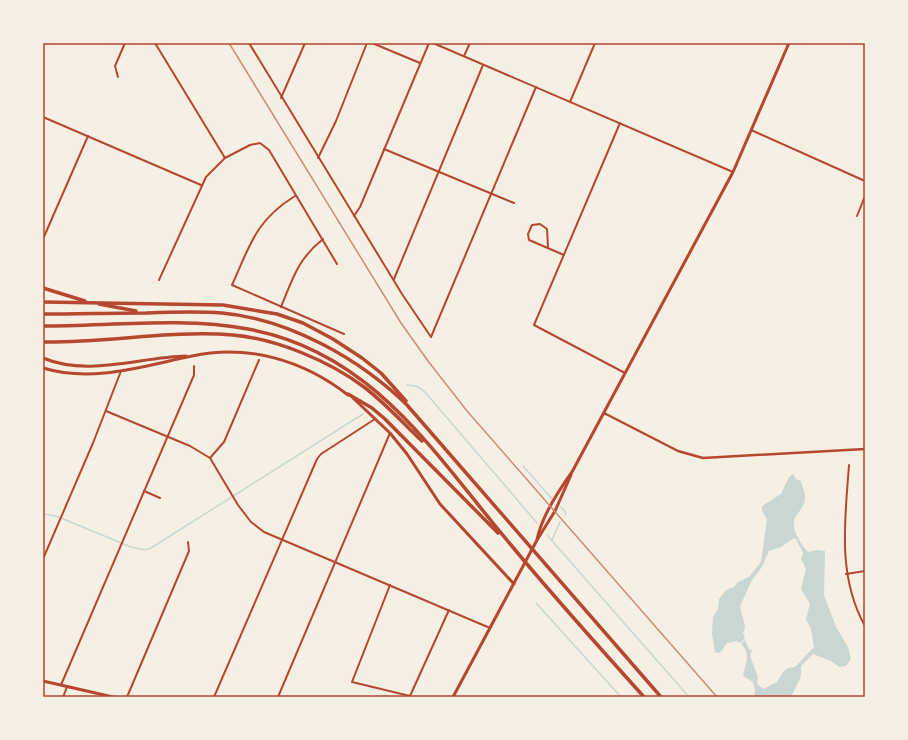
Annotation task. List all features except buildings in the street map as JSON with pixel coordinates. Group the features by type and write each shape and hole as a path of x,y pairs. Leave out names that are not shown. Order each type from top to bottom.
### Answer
{"highway":[{"path":"43,288 98,304 147,313"},
{"path":"43,302 222,305 277,314 303,324 333,339 381,373 401,394 413,412"},
{"path":"43,314 224,313 261,321 308,337 340,354 382,382 413,412 661,697"},
{"path":"43,326 170,324 248,329 282,338 324,355 360,377 388,400 513,547 643,696"},
{"path":"43,342 95,341 205,334 235,335 282,345 325,363 363,387 438,457"},
{"path":"348,394 372,408 402,434 513,547"}],"main road":[{"path":"453,697 537,540 539,530 562,485 572,472 733,172 789,43"},
{"path":"43,368 84,375 121,371 192,356 224,352 261,354 306,369 348,394 390,433 407,454 440,504 514,584"},
{"path":"43,358 62,364 93,366 168,356 192,356"},
{"path":"43,680 113,697"}],"street":[{"path":"118,77 115,66 125,43"},
{"path":"155,43 225,158"},
{"path":"249,43 318,158 431,337 536,87"},
{"path":"281,98 305,43"},
{"path":"318,158 336,122 368,43"},
{"path":"372,43 420,63"},
{"path":"354,216 360,206 429,43"},
{"path":"433,43 733,172"},
{"path":"464,56 470,43"},
{"path":"570,102 595,43"},
{"path":"394,280 483,64"},
{"path":"43,117 201,185"},
{"path":"620,123 534,325 625,374"},
{"path":"751,130 865,181"},
{"path":"43,239 88,136"},
{"path":"159,280 201,185 211,171 225,158 250,145 260,143 269,150 337,264"},
{"path":"384,149 514,203"},
{"path":"295,195 279,206 260,227 232,285 344,334"},
{"path":"857,216 865,196"},
{"path":"548,247 549,234 547,229 540,224 532,226 528,234 529,240 564,255"},
{"path":"281,306 302,260 311,248 323,239"},
{"path":"210,458 224,442 259,360"},
{"path":"61,685 194,374 194,366"},
{"path":"43,559 106,411 121,371"},
{"path":"106,411 190,446 210,458 238,505 258,528 490,628"},
{"path":"604,413 678,451 703,458 865,449"},
{"path":"214,697 319,456 376,419"},
{"path":"278,697 390,433"},
{"path":"849,465 844,529 846,574 852,596 865,626"},
{"path":"144,491 160,498"},
{"path":"127,697 189,551 188,542"},
{"path":"846,574 865,572"},
{"path":"390,585 352,682 410,696 448,610"},
{"path":"63,697 68,686"}],"shaded area":[{"path":"793,474 796,479 801,481 805,497 804,502 795,518 795,531 799,541 808,552 818,550 825,551 824,595 836,627 848,647 851,659 846,666 839,667 831,661 813,654 801,666 801,676 791,697 754,697 755,690 753,682 743,676 747,655 741,644 745,640 749,649 752,650 750,656 758,677 757,684 763,689 777,682 783,672 788,668 795,667 814,647 811,629 806,619 810,604 801,589 806,569 801,559 803,553 796,539 794,538 781,547 769,551 762,567 752,580 740,606 745,627 743,633 745,638 740,643 737,641 727,643 720,653 715,652 712,634 713,617 718,609 719,599 726,590 734,587 738,582 749,577 761,562 767,519 762,511 762,506 781,494 789,477"}],"waterway":[{"path":"407,385 416,386 424,391 537,523"},
{"path":"43,514 56,516 131,547 144,550 151,548 363,414"},
{"path":"523,466 552,499"},
{"path":"561,507 566,513 565,515"},
{"path":"552,540 560,522"},
{"path":"547,535 689,697"},
{"path":"536,603 621,697"}],"railway":[{"path":"229,43 401,323 428,361 467,411 717,697"}]}
